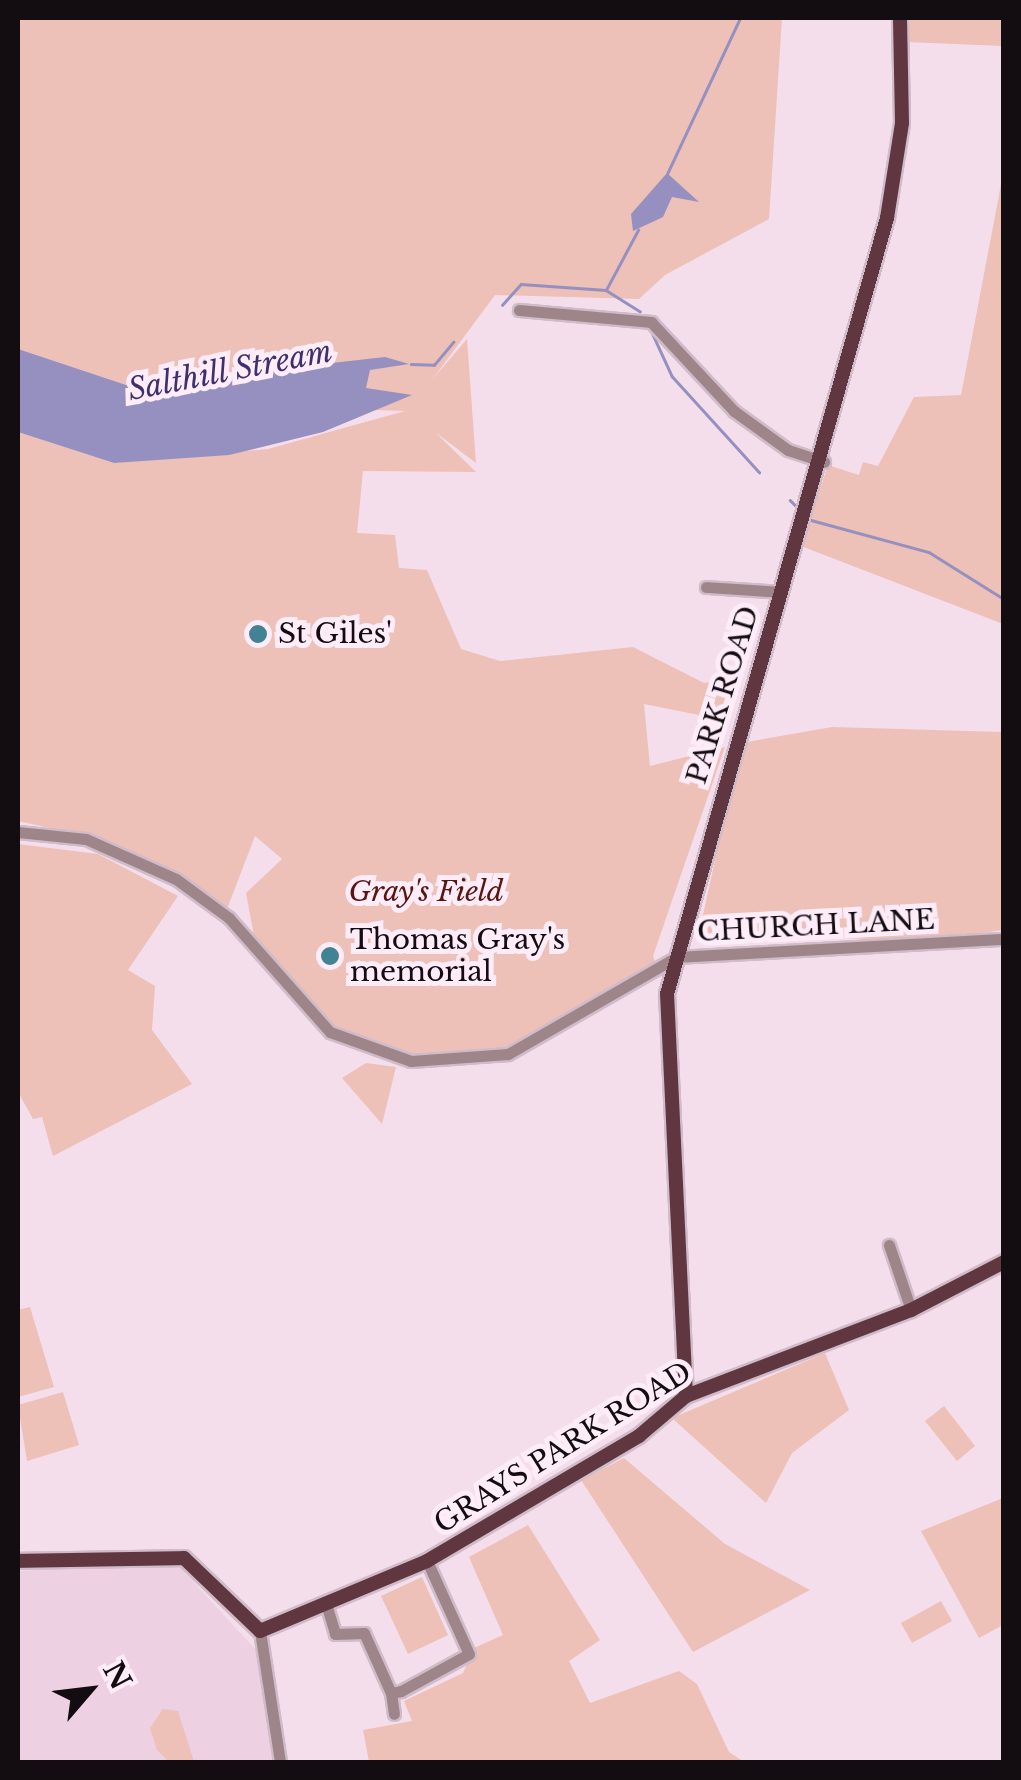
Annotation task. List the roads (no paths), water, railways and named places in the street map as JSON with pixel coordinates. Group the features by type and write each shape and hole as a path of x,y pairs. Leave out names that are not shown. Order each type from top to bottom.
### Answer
{"main road":[{"name":"PARK ROAD","path":"686,1396 672,962 781,592 824,462 895,174 900,18"},
{"name":"GRAYS PARK ROAD","path":"260,1632 327,1607 427,1561 639,1436 686,1396 911,1310 1004,1262"},
{"path":"18,1561 184,1558 260,1632"}],"street":[{"path":"519,310 652,322 734,411 788,450 824,462"},
{"path":"706,587 781,592"},
{"name":"CHURCH LANE","path":"18,832 86,840 176,879 229,918 330,1032 411,1061 508,1054 672,962 1004,939"},
{"path":"890,1245 911,1310"},
{"path":"391,1693 469,1654 427,1561"},
{"path":"327,1607 335,1634"},
{"path":"260,1632 280,1762"},
{"path":"321,1636 364,1633 391,1693 394,1714"}],"waterway":[{"path":"667,174 740,18"},
{"path":"606,290 638,230"},
{"name":"Salthill Stream","path":"502,305 521,284 606,290 640,311"},
{"name":"Salthill Stream","path":"650,328 672,376 759,472"},
{"name":"Salthill Stream","path":"411,364 434,365 453,342"},
{"name":"Salthill Stream","path":"790,500 798,508"},
{"name":"Salthill Stream","path":"811,520 929,552 1004,599"}],"place":[{"name":"St Giles'","path":"258,634"},
{"name":"Thomas Gray's memorial","path":"330,956"}],"park label":[{"name":"Gray's Field","path":"426,892"}]}
